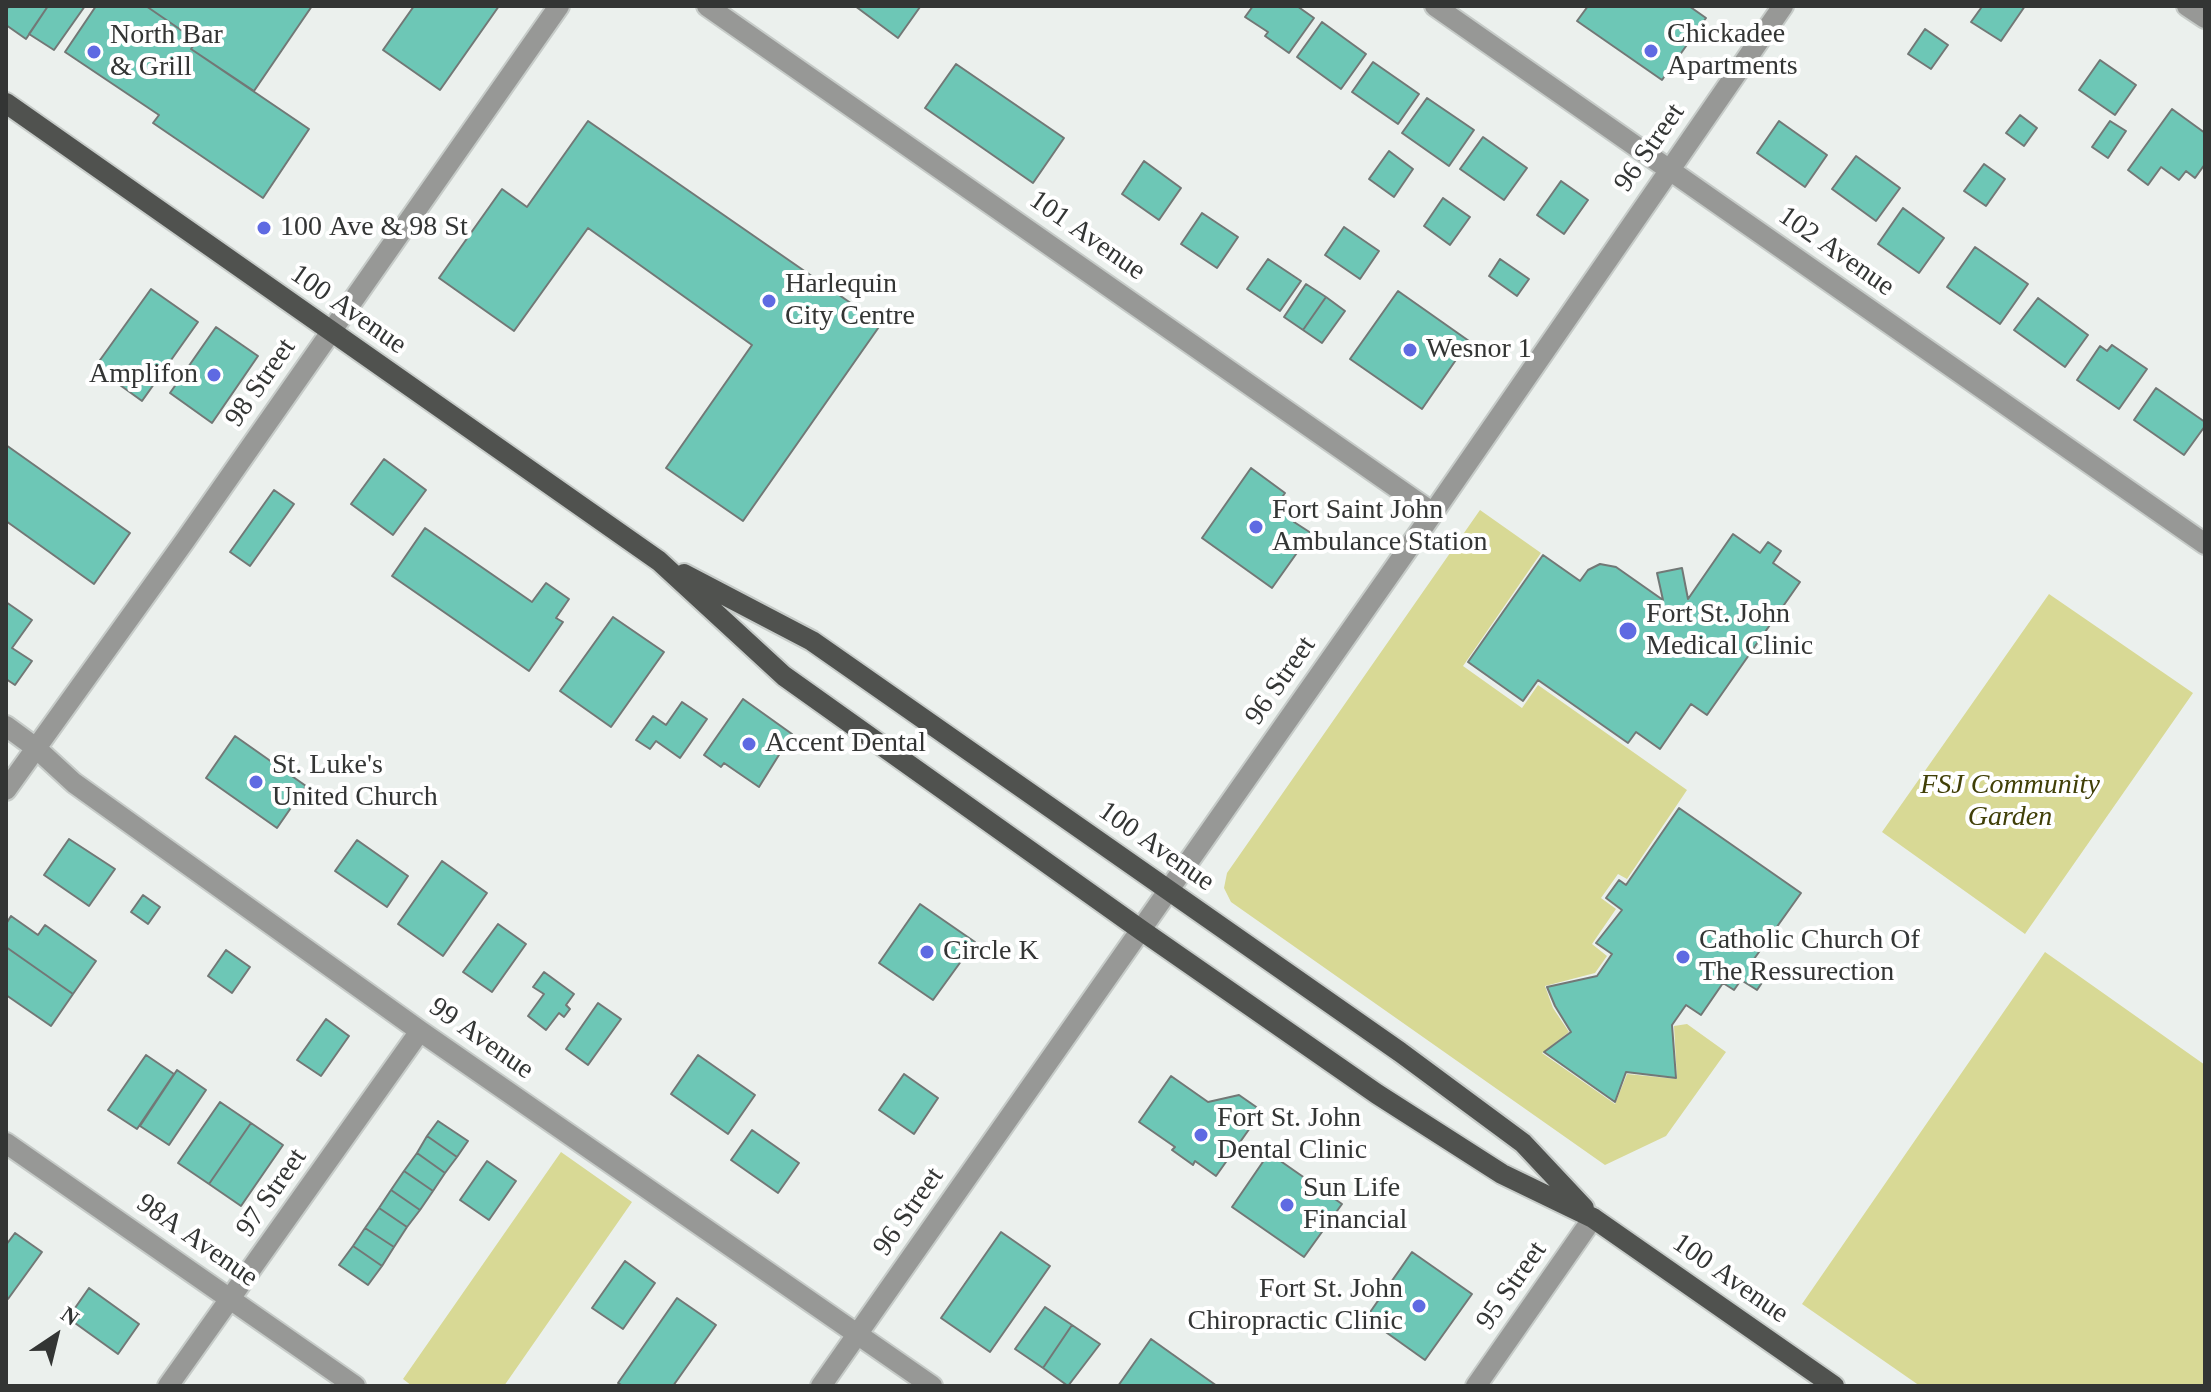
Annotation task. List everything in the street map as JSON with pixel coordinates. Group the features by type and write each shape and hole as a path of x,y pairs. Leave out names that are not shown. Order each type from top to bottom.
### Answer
{"main road":[{"name":"100 Avenue","path":"6,103 659,561 812,641 1169,889 1523,1143 1593,1218"},
{"name":"100 Avenue","path":"659,561 784,676 1141,930 1377,1094 1502,1174 1593,1218 1834,1386"}],"street":[{"name":"98 Street","path":"6,790 332,332 559,6"},
{"name":"101 Avenue","path":"707,6 1433,513"},
{"name":"102 Avenue","path":"1435,6 2205,544"},
{"name":"96 Street","path":"821,1386 1433,513 1783,6"},
{"path":"2187,6 2205,18"},
{"name":"99 Avenue","path":"6,726 36,748 74,783 420,1031 932,1386"},
{"name":"97 Street","path":"168,1386 420,1031"},
{"name":"98A Avenue","path":"6,1143 355,1386"},
{"name":"95 Street","path":"1476,1386 1593,1218"}],"green space":[{"path":"1480,510 1541,553 1463,666 1522,708 1538,685 1687,790 1627,879 1618,874 1601,898 1616,909 1592,944 1607,956 1595,973 1545,986 1553,1008 1569,1032 1542,1053 1615,1104 1627,1074 1677,1079 1674,1026 1687,1024 1726,1052 1666,1136 1605,1165 1231,902 1224,888 1227,873"},
{"name":"FSJ Community Garden","path":"2049,594 2193,693 2025,934 1882,832"},
{"path":"2045,952 2205,1065 2205,1386 1920,1386 1802,1304"},
{"path":"561,1152 632,1202 504,1386 412,1386 403,1379"}],"building":[{"path":"9,6 48,6 26,39 6,25"},
{"path":"48,6 85,6 54,50 29,34"},
{"path":"96,6 146,6 197,41 191,49 309,129 263,198 153,123 159,115 65,52"},
{"path":"146,6 312,6 254,91 191,49 197,41"},
{"path":"414,6 499,6 440,90 383,50"},
{"path":"855,6 919,6 920,7 898,38"},
{"path":"1253,6 1297,6 1314,18 1289,53 1265,36 1268,32 1245,17"},
{"name":"Chickadee Apartments","path":"1588,6 1689,6 1706,18 1662,80 1577,21"},
{"path":"1978,6 2025,6 2001,41 1971,22 1981,8"},
{"path":"1322,22 1366,54 1341,89 1297,57"},
{"path":"1925,29 1948,45 1931,69 1908,54"},
{"path":"2100,60 2136,85 2115,115 2079,90"},
{"path":"1373,62 1419,94 1398,124 1352,92"},
{"path":"956,64 1064,138 1033,183 925,108"},
{"path":"1427,98 1474,130 1449,166 1402,133"},
{"path":"2172,109 2205,133 2205,164 2195,178 2186,171 2179,180 2161,167 2148,185 2128,170"},
{"path":"2020,115 2037,128 2024,146 2006,133"},
{"name":"Harlequin City Centre","path":"588,121 881,324 743,521 666,468 752,345 588,228 514,331 439,278 502,189 527,207"},
{"path":"1779,121 1827,155 1805,187 1757,153"},
{"path":"2110,121 2126,131 2108,158 2092,147"},
{"path":"1483,137 1527,168 1504,200 1460,169"},
{"path":"1389,151 1413,169 1394,197 1369,179"},
{"path":"1856,156 1900,188 1876,221 1832,189"},
{"path":"1144,161 1181,188 1159,220 1122,194"},
{"path":"1984,164 2005,179 1986,206 1964,191"},
{"path":"1561,181 1588,200 1564,234 1537,215"},
{"path":"1443,198 1470,217 1450,245 1424,226"},
{"path":"1903,208 1944,238 1919,273 1878,244"},
{"path":"1202,213 1238,237 1217,268 1181,244"},
{"path":"1344,227 1379,251 1360,279 1325,255"},
{"path":"1975,247 2028,284 2000,324 1947,287"},
{"path":"1268,259 1301,281 1280,311 1247,289"},
{"path":"1500,259 1529,279 1517,296 1489,276"},
{"path":"1306,284 1326,297 1303,330 1284,317"},
{"path":"151,289 198,322 142,401 95,367"},
{"name":"Wesnor 1","path":"1398,291 1469,341 1422,409 1350,359"},
{"path":"1326,297 1345,311 1322,343 1303,330"},
{"path":"2038,298 2088,335 2065,367 2014,330"},
{"name":"Amplifon","path":"216,327 258,356 212,423 170,393"},
{"path":"2112,345 2147,369 2119,409 2077,380 2100,346 2107,351"},
{"path":"2156,388 2205,422 2184,455 2134,420"},
{"path":"6,445 130,533 94,584 6,521"},
{"path":"384,459 426,490 393,535 351,504"},
{"name":"Fort Saint John Ambulance Station","path":"1251,468 1285,493 1280,500 1299,515 1294,522 1311,533 1272,588 1202,538"},
{"path":"274,490 294,504 250,566 230,552"},
{"path":"425,528 532,602 546,583 569,599 556,618 563,622 529,671 392,576"},
{"name":"Fort St. John Medical Clinic","path":"1733,534 1760,553 1768,542 1781,551 1773,563 1800,582 1707,715 1691,704 1660,749 1636,732 1628,743 1538,680 1523,701 1468,662 1543,555 1580,581 1588,570 1600,564 1616,567 1663,600 1657,573 1682,568 1688,599"},
{"path":"6,602 32,620 12,648 32,661 15,685 6,679"},
{"path":"613,617 664,652 611,727 560,691"},
{"name":"Accent Dental","path":"743,699 792,734 759,787 724,763 721,767 704,755"},
{"path":"682,702 707,719 680,758 656,741 650,749 636,740 653,716 666,725"},
{"name":"St. Luke's United Church","path":"235,736 306,786 277,828 206,778"},
{"name":"Catholic Church Of The Ressurection","path":"1679,808 1801,893 1754,959 1770,971 1757,990 1741,980 1734,990 1723,983 1701,1015 1686,1005 1672,1025 1676,1078 1626,1072 1615,1102 1544,1052 1571,1032 1547,987 1597,976 1612,954 1596,943 1622,910 1606,898 1619,880 1626,885"},
{"path":"69,839 115,869 89,906 44,875"},
{"path":"357,840 408,876 387,907 335,871"},
{"path":"442,861 487,893 443,956 398,924"},
{"path":"143,895 160,907 148,924 131,912"},
{"name":"Circle K","path":"920,904 975,942 933,1000 879,963"},
{"path":"11,916 38,935 45,925 96,961 73,994 6,947 6,924"},
{"path":"498,924 526,944 492,992 463,972"},
{"path":"6,947 73,994 51,1026 6,995"},
{"path":"226,950 250,967 232,993 208,976"},
{"path":"544,972 574,994 566,1005 570,1009 564,1017 559,1013 546,1030 528,1016 544,994 533,987"},
{"path":"598,1003 621,1019 588,1065 566,1049"},
{"path":"326,1019 349,1036 321,1076 297,1060"},
{"path":"146,1055 174,1074 137,1129 108,1110"},
{"path":"698,1055 755,1095 728,1134 671,1094"},
{"path":"177,1070 206,1090 169,1145 140,1126"},
{"path":"904,1074 938,1098 914,1134 879,1110"},
{"name":"Fort St. John Dental Clinic","path":"1171,1076 1208,1102 1239,1095 1262,1111 1216,1176 1195,1161 1193,1165 1172,1150 1175,1147 1139,1122"},
{"path":"220,1102 251,1123 209,1184 178,1163"},
{"path":"438,1121 468,1141 457,1157 427,1136"},
{"path":"251,1123 283,1145 241,1206 209,1184"},
{"path":"752,1130 799,1163 778,1193 731,1160"},
{"path":"427,1136 457,1157 445,1173 417,1153"},
{"path":"417,1153 445,1173 433,1191 404,1171"},
{"name":"Sun Life Financial","path":"1269,1153 1342,1204 1304,1257 1232,1207"},
{"path":"487,1161 516,1181 489,1220 460,1200"},
{"path":"404,1171 433,1191 420,1210 391,1190"},
{"path":"391,1190 420,1210 407,1227 379,1208"},
{"path":"379,1208 407,1227 394,1247 365,1228"},
{"path":"365,1228 394,1247 382,1266 353,1246"},
{"path":"1001,1232 1050,1266 990,1352 941,1318"},
{"path":"15,1233 42,1252 8,1299 6,1245"},
{"path":"353,1246 382,1266 368,1285 339,1265"},
{"name":"Fort St. John Chiropractic Clinic","path":"1412,1252 1472,1294 1425,1360 1366,1318"},
{"path":"625,1261 655,1283 623,1329 592,1308"},
{"path":"89,1288 139,1324 118,1354 68,1318"},
{"path":"677,1298 716,1325 673,1386 623,1386 618,1383"},
{"path":"1045,1307 1072,1325 1043,1368 1015,1349"},
{"path":"1072,1325 1100,1344 1068,1386 1043,1368"},
{"path":"1151,1339 1217,1386 1118,1386"}],"place":[{"name":"Chickadee Apartments","path":"1651,51"},
{"name":"North Bar & Grill","path":"94,52"},
{"name":"100 Ave & 98 St","path":"264,228"},
{"name":"Harlequin City Centre","path":"769,301"},
{"name":"Wesnor 1","path":"1410,350"},
{"name":"Amplifon","path":"214,375"},
{"name":"Fort Saint John Ambulance Station","path":"1256,527"},
{"name":"Fort St. John Medical Clinic","path":"1628,631"},
{"name":"Accent Dental","path":"749,744"},
{"name":"St. Luke's United Church","path":"256,782"},
{"name":"Circle K","path":"927,952"},
{"name":"Catholic Church Of The Ressurection","path":"1683,957"},
{"name":"Fort St. John Dental Clinic","path":"1201,1135"},
{"name":"Sun Life Financial","path":"1287,1205"},
{"name":"Fort St. John Chiropractic Clinic","path":"1419,1306"}]}
